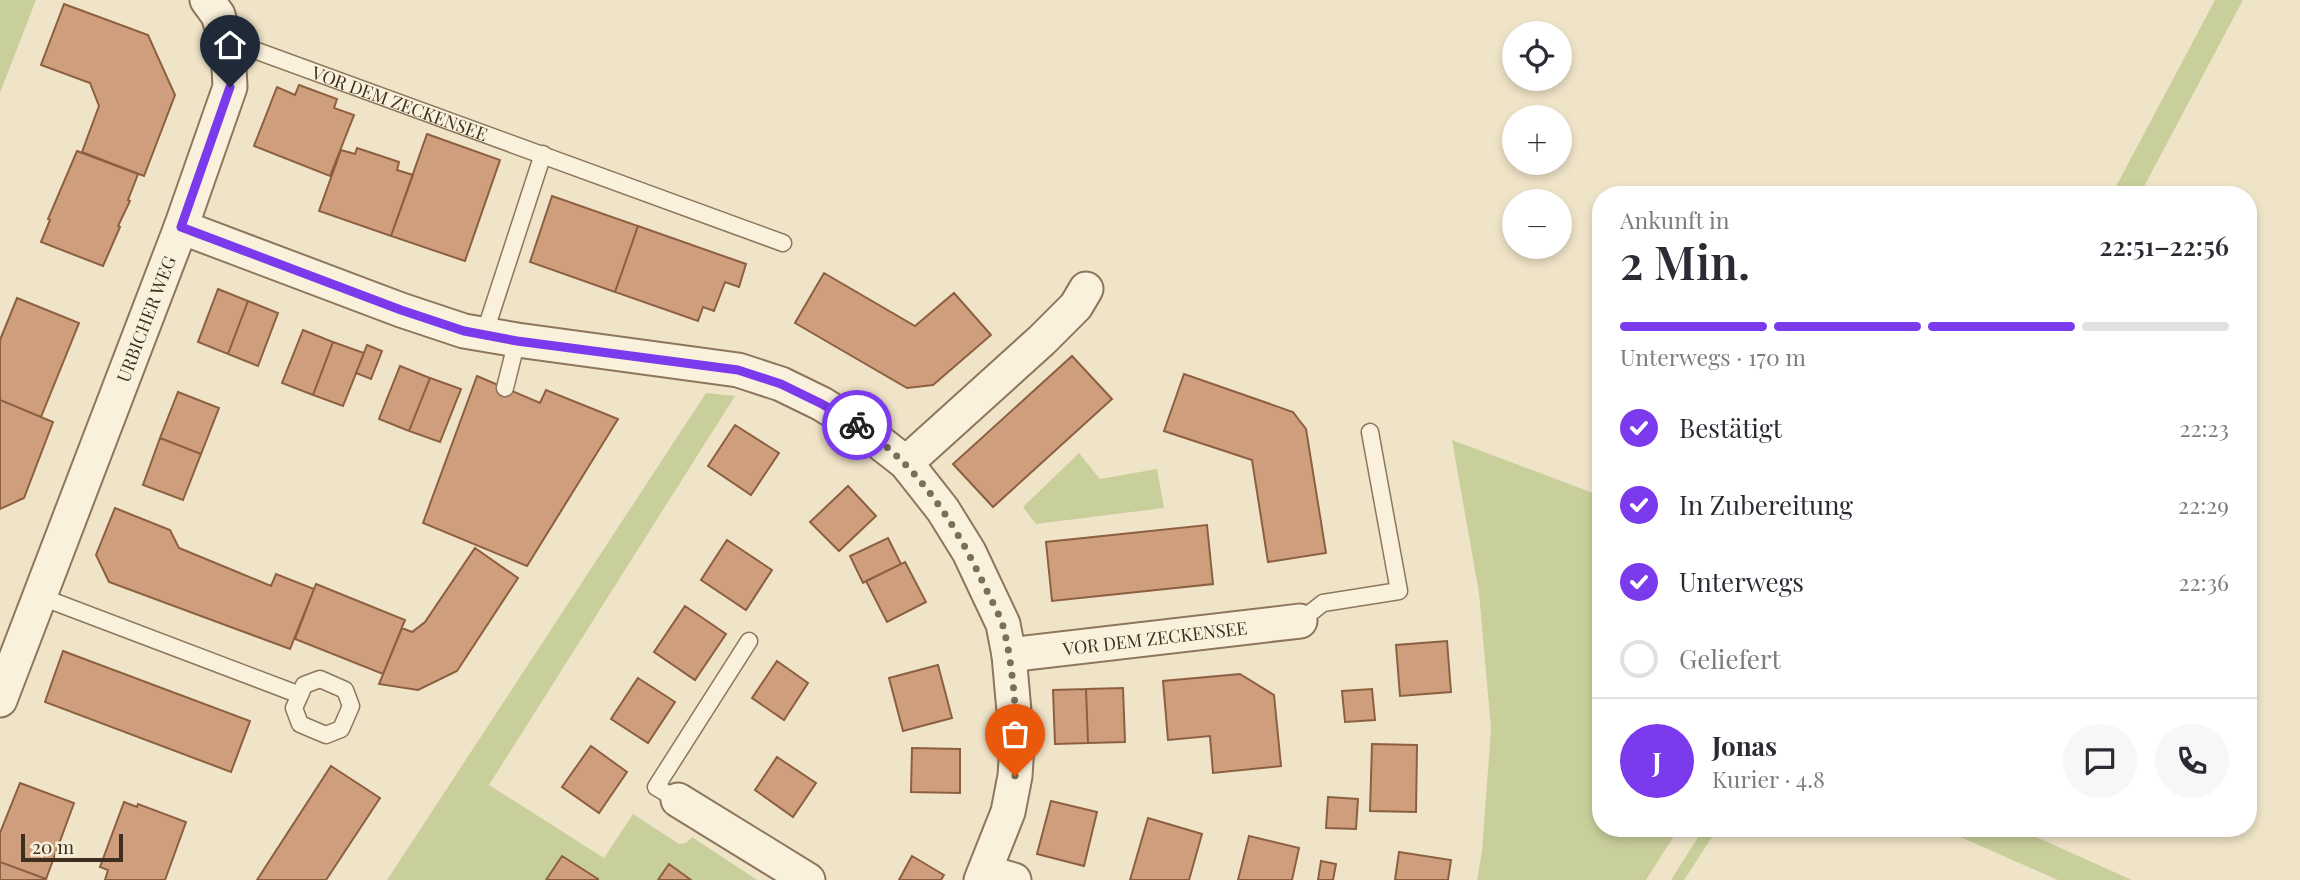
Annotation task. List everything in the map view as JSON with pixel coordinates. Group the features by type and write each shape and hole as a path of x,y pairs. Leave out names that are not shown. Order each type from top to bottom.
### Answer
{"street":[{"name":"URBICHER WEG","path":"0,700 181,227 230,87 228,48 218,15 207,0"},
{"path":"181,227 401,310 484,335 738,370 781,384 822,404 865,430 906,463 943,510 969,552 1003,624 1009,655 1017,745 1015,776 994,877"},
{"path":"906,463 1042,340 1076,306 1086,289"},
{"name":"VOR DEM ZECKENSEE","path":"1009,655 1300,621"},
{"path":"678,800 808,880"}],"lane":[{"name":"VOR DEM ZECKENSEE","path":"257,51 783,243"},
{"path":"484,335 544,154"},
{"path":"505,388 517,341"},
{"path":"1300,621 1323,603 1399,591 1370,432"},
{"path":"39,596 300,695"},
{"path":"678,800 656,787 749,641"}],"green space":[{"path":"0,0 36,0 0,93"},
{"path":"2215,0 2243,0 2144,186 2116,186"},
{"path":"706,393 735,396 489,785 604,858 633,814 679,844 686,843 692,837 757,880 387,880"},
{"path":"1452,440 1592,493 1592,837 1673,837 1646,880 1477,880 1482,851 1491,729 1479,593"},
{"path":"1079,453 1100,479 1157,469 1164,508 1036,524 1023,507"},
{"path":"1698,837 1712,837 1684,880 1671,880"},
{"path":"1960,837 2036,837 2132,880 2058,880"}],"building":[{"path":"64,4 148,35 175,95 144,176 82,152 99,106 90,83 41,65"},
{"path":"299,85 337,99 334,108 354,115 330,176 254,146 277,87 295,95"},
{"path":"427,134 500,160 465,261 391,236"},
{"path":"357,148 399,162 397,170 413,175 391,236 319,211 341,150 355,154"},
{"path":"77,151 138,174 128,200 130,201 103,266 41,242"},
{"path":"552,196 638,226 615,292 530,262"},
{"path":"638,226 746,264 739,287 725,282 714,311 703,307 698,321 615,292"},
{"path":"824,273 915,326 954,293 991,335 933,385 907,388 795,323"},
{"path":"218,289 248,301 228,354 198,342"},
{"path":"17,298 79,323 41,417 0,400 0,340"},
{"path":"248,301 278,313 258,366 228,354"},
{"path":"303,330 333,342 313,395 282,383"},
{"path":"333,342 364,353 343,406 313,395"},
{"path":"367,345 382,351 371,379 356,373"},
{"path":"1072,356 1112,399 993,507 953,464"},
{"path":"400,366 430,378 409,431 379,419"},
{"path":"1184,374 1293,412 1306,429 1326,553 1268,562 1252,460 1164,431"},
{"path":"477,376 540,403 546,390 618,419 527,566 423,523"},
{"path":"430,378 461,389 440,442 409,431"},
{"path":"178,392 219,408 201,454 160,438"},
{"path":"0,400 53,422 24,498 0,509"},
{"path":"735,425 779,453 751,495 708,466"},
{"path":"160,438 201,454 183,500 143,485"},
{"path":"848,486 876,516 839,551 810,522"},
{"path":"115,508 170,530 179,548 271,586 276,574 314,589 290,649 109,582 96,555"},
{"path":"1207,525 1213,584 1052,601 1046,542"},
{"path":"888,538 901,564 863,583 850,556"},
{"path":"727,540 772,570 746,610 701,580"},
{"path":"475,548 518,578 457,671 418,690 379,684 402,628 412,632 425,622"},
{"path":"905,562 926,602 887,622 866,581"},
{"path":"316,584 405,620 383,674 295,639"},
{"path":"685,606 726,634 695,680 654,652"},
{"path":"1447,641 1451,692 1400,696 1396,645"},
{"path":"63,651 250,721 231,772 45,702"},
{"path":"777,661 808,683 784,720 752,698"},
{"path":"938,665 952,718 903,731 889,678"},
{"path":"1240,674 1274,695 1281,766 1213,773 1210,736 1168,740 1163,681"},
{"path":"638,678 675,702 648,743 611,719"},
{"path":"1123,688 1125,742 1088,743 1086,689"},
{"path":"1086,689 1088,743 1055,744 1053,690"},
{"path":"1372,689 1375,720 1345,722 1342,691"},
{"path":"1372,744 1417,745 1416,812 1370,811"},
{"path":"591,746 627,772 599,813 562,787"},
{"path":"912,748 960,749 960,793 911,792"},
{"path":"777,757 816,783 793,817 755,790"},
{"path":"331,766 380,798 326,880 257,880"},
{"path":"20,783 74,803 46,879 0,862 0,833"},
{"path":"1328,797 1358,799 1356,829 1326,828"},
{"path":"1051,801 1097,812 1084,866 1037,854"},
{"path":"124,802 137,807 138,804 186,822 165,880 105,880 108,870 100,867"},
{"path":"1148,818 1202,834 1189,880 1130,880"},
{"path":"1249,836 1299,848 1292,880 1238,880"},
{"path":"1399,852 1451,860 1448,880 1395,880"},
{"path":"562,856 598,879 598,880 546,880"},
{"path":"912,856 944,875 941,880 899,880"},
{"path":"1321,861 1336,864 1333,880 1318,880"},
{"path":"0,862 46,879 0,880"},
{"path":"669,864 691,880 658,880"}],"way so far":[{"path":"857,425 906,463 943,510 969,552 1003,624 1009,655 1017,745 1015,776"}],"route":[{"path":"230,87 181,227 464,331 517,341 738,370 781,384 857,425"}]}
